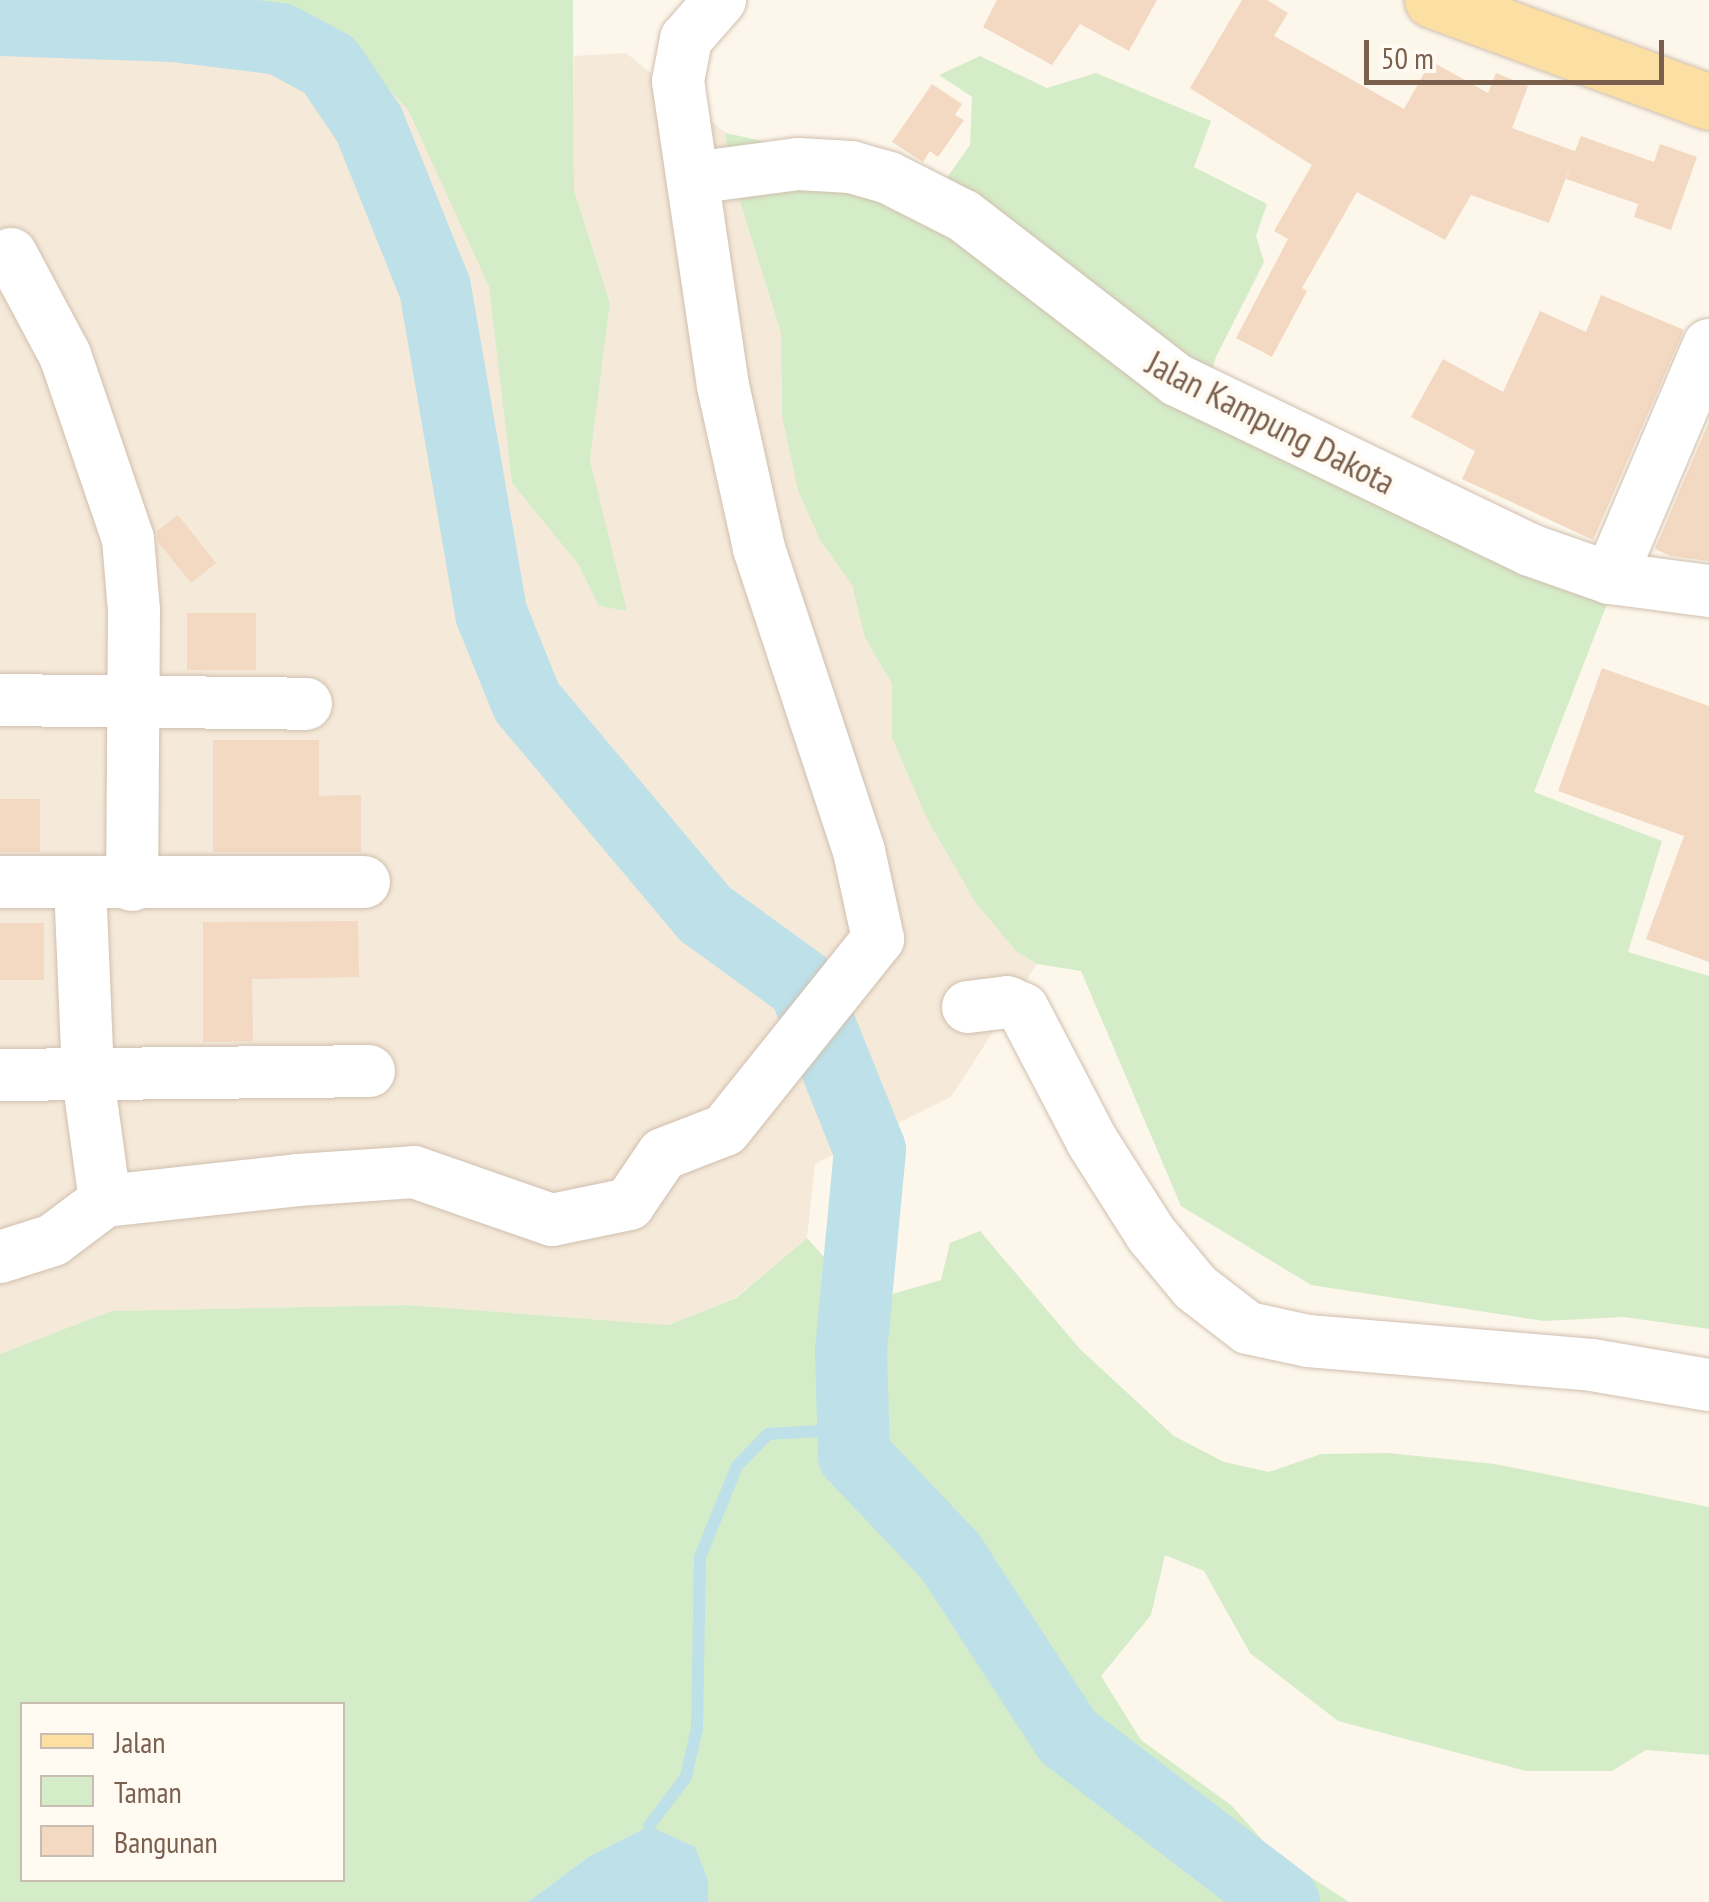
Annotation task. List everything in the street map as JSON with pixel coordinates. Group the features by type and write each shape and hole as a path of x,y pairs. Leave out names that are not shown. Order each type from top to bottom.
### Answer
{"main road":[{"path":"1432,0 1709,102"}],"street":[{"path":"0,1257 53,1240 104,1201 414,1172 552,1220 629,1204 662,1154 725,1130 776,1074 878,939 859,850 741,479 678,81 686,39 720,0"},
{"name":"Jalan Kampung Dakota","path":"693,178 798,164 851,166 908,186 964,216 1176,380 1530,550 1610,578 1709,591"},
{"path":"11,254 66,355 128,539 134,702 132,885"},
{"path":"1610,578 1709,345"},
{"path":"0,700 306,704"},
{"path":"0,882 364,882"},
{"path":"80,884 88,1078 104,1201"},
{"path":"968,1006 1007,1002 1024,1009 1092,1141 1152,1234 1196,1288 1248,1328 1308,1341 1592,1365 1709,1386"},
{"path":"0,1075 34,1071 88,1078 194,1068 369,1071"}],"shaded area":[{"path":"0,0 194,0 334,29 408,110 489,287 512,483 578,564 599,605 626,611 590,460 610,303 574,190 574,56 626,53 726,133 727,160 781,333 782,416 820,540 852,585 865,638 892,684 892,738 927,819 975,902 1016,951 1037,964 951,1097 815,1164 807,1238 735,1298 668,1325 408,1305 111,1311 0,1354"}],"green space":[{"path":"194,0 573,0 574,190 610,303 590,460 627,611 599,606 578,564 512,483 489,287 408,110 334,29"},
{"path":"980,56 1047,88 1096,73 1211,121 1194,167 1267,204 1256,236 1264,262 1216,357 1201,404 1480,556 1607,604 1534,792 1662,841 1628,952 1709,976 1709,1329 1624,1317 1544,1321 1311,1285 1181,1206 1081,971 1037,964 1016,951 975,902 927,819 892,738 892,684 865,638 852,585 820,540 798,490 782,416 781,333 727,160 726,133 944,182 970,145 972,97 939,75"},
{"path":"980,1231 1080,1349 1174,1436 1224,1462 1269,1472 1321,1454 1388,1453 1495,1464 1709,1507 1709,1755 1646,1750 1612,1771 1526,1771 1338,1721 1250,1653 1204,1571 1165,1555 1151,1615 1101,1676 1141,1740 1231,1805 1274,1853 1349,1902 708,1902 708,1880 649,1826 588,1857 528,1902 0,1902 0,1354 111,1311 408,1305 668,1325 736,1298 807,1238 834,1268 826,1313 941,1280 950,1243"}],"water":[{"path":"649,1826 695,1847 708,1880 708,1902 528,1902 588,1857"}],"building":[{"path":"997,0 1157,0 1129,51 1080,24 1052,65 983,27"},
{"path":"1242,0 1267,0 1288,13 1274,36 1404,109 1431,61 1488,93 1496,73 1528,86 1512,128 1575,151 1581,136 1654,162 1660,144 1697,157 1671,230 1634,217 1638,204 1566,179 1573,159 1549,223 1471,195 1445,240 1357,192 1302,288 1307,291 1272,357 1236,338 1288,239 1274,231 1312,165 1190,88"},
{"path":"932,84 962,104 955,115 964,120 938,157 930,151 923,162 892,142"},
{"path":"1601,295 1684,330 1593,540 1462,479 1475,451 1411,417 1443,359 1503,392 1540,311 1586,332"},
{"path":"1709,422 1709,561 1671,556 1655,549"},
{"path":"178,515 216,563 191,583 158,542 157,531"},
{"path":"187,613 256,613 256,670 187,670"},
{"path":"1602,668 1709,706 1709,962 1646,939 1684,836 1558,791"},
{"path":"213,740 319,740 319,796 361,795 361,852 213,852"},
{"path":"0,799 40,799 40,852 0,852"},
{"path":"358,921 359,977 252,979 253,1041 203,1042 203,922"},
{"path":"0,923 44,923 44,980 0,980"}],"waterway":[{"path":"0,20 174,26 280,39 329,65 369,124 435,288 491,613 527,702 705,914 804,986 870,1150 851,1350 854,1455 950,1556 1068,1737 1284,1902"},
{"path":"649,1826 686,1777 697,1728 700,1557 737,1466 768,1434 853,1429"}]}
